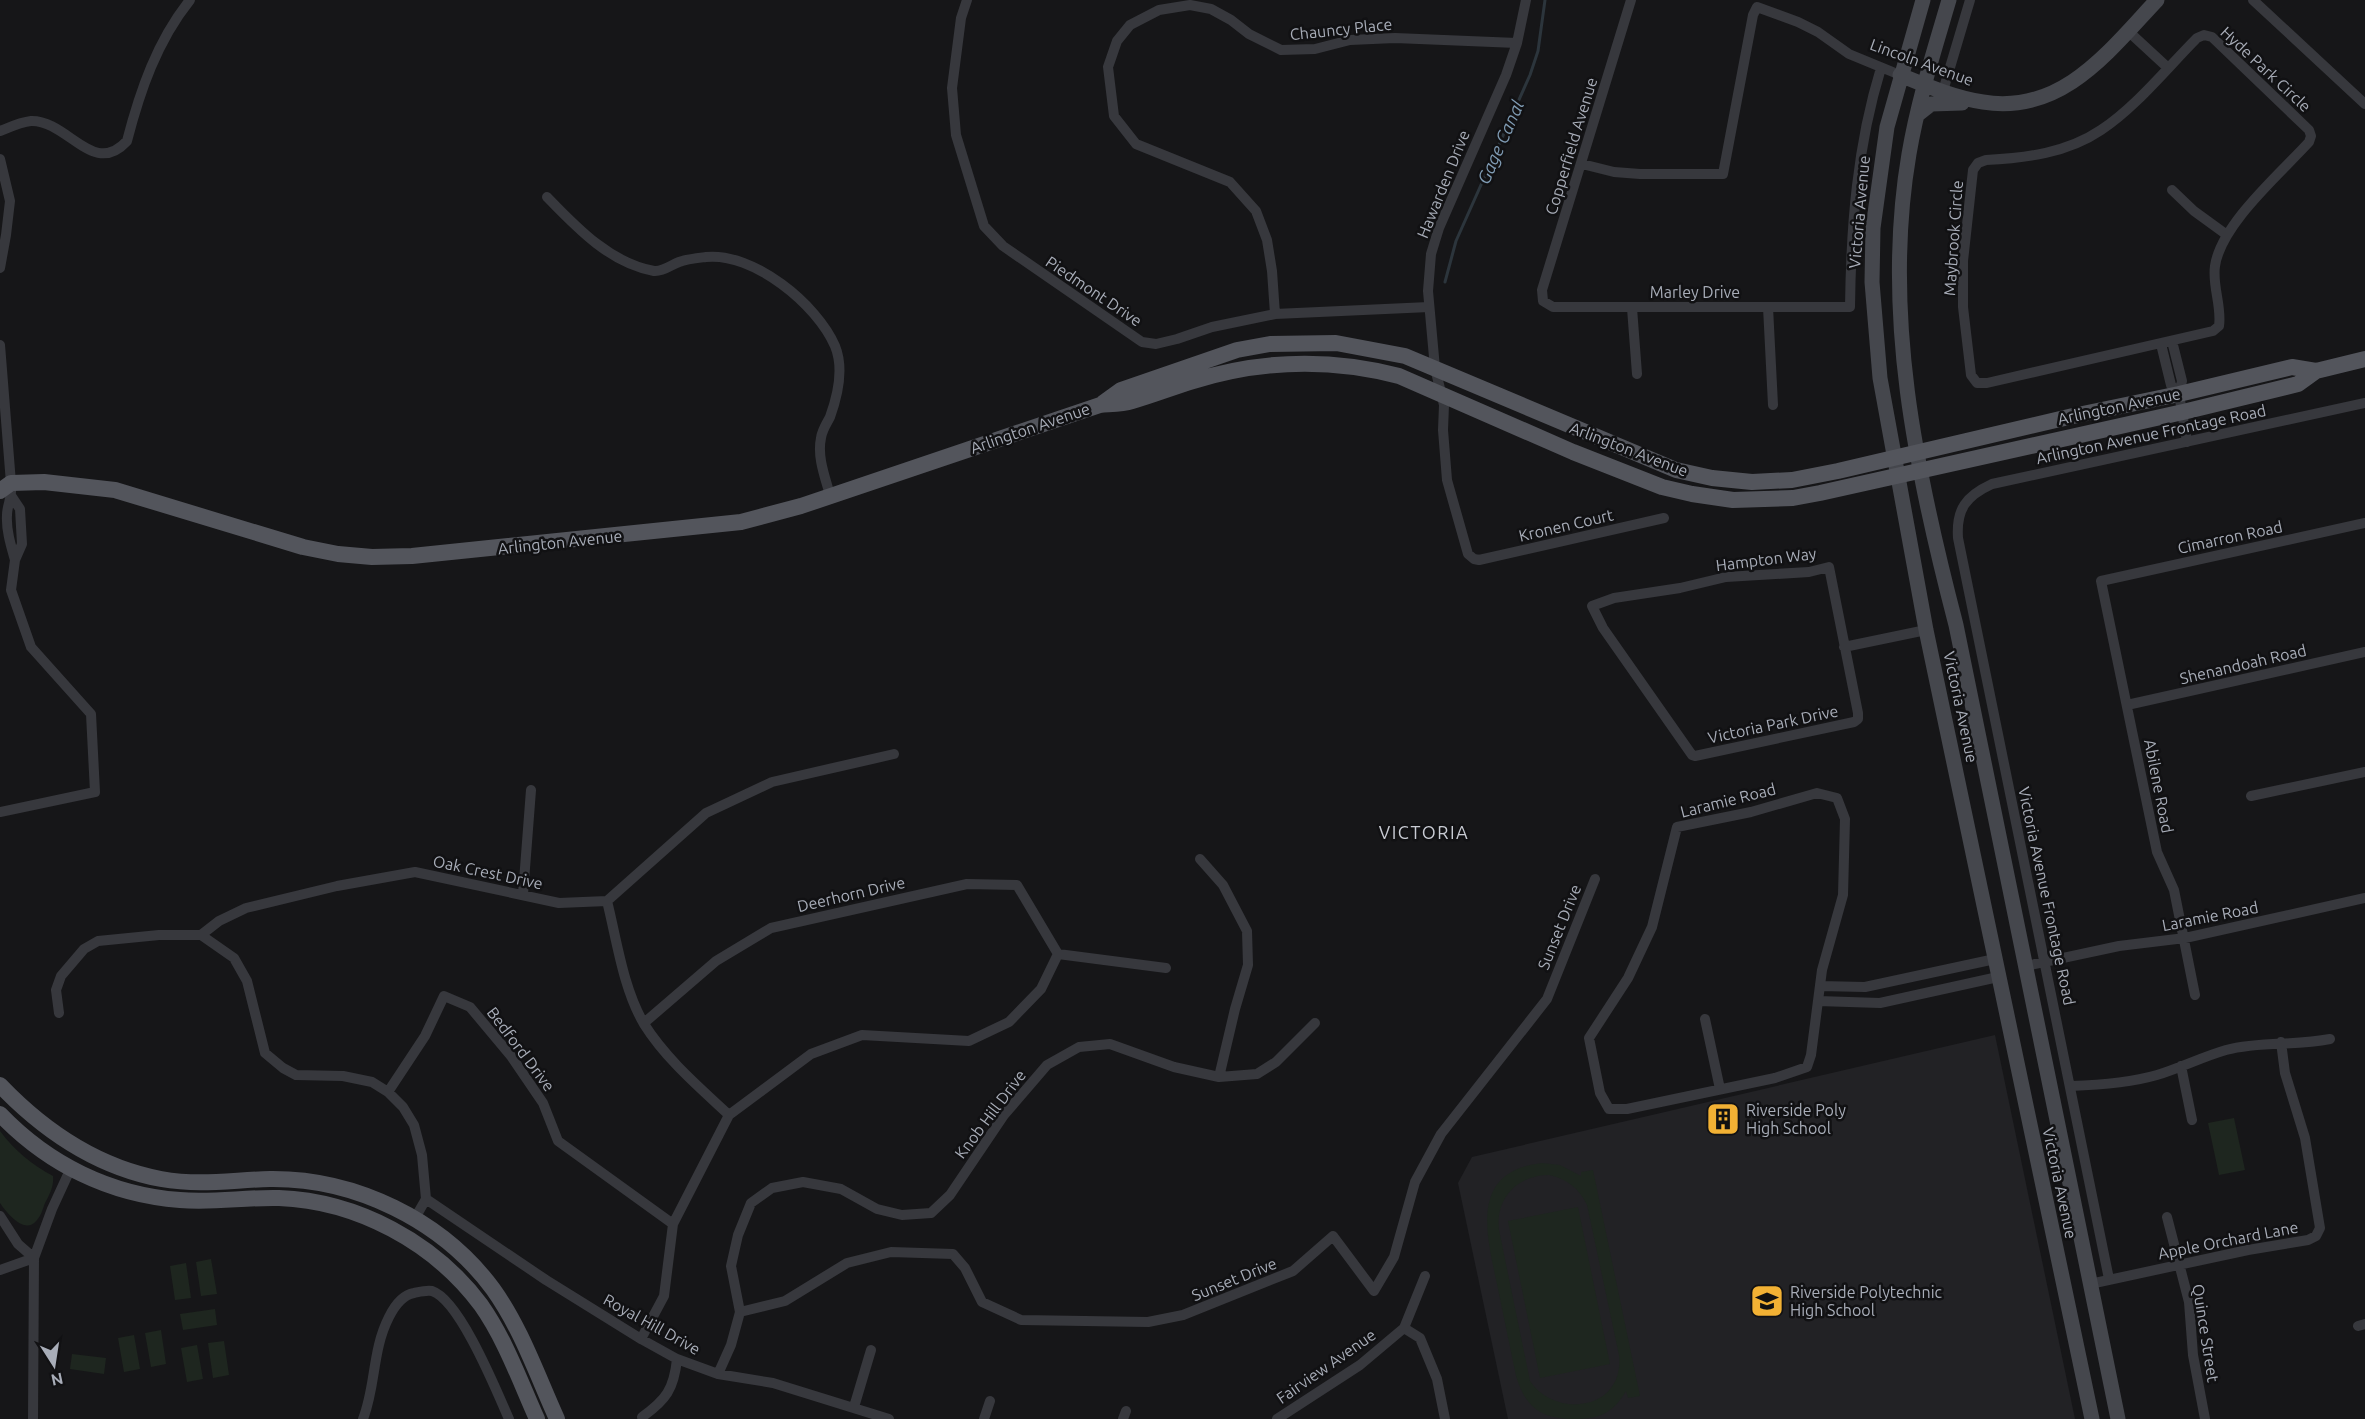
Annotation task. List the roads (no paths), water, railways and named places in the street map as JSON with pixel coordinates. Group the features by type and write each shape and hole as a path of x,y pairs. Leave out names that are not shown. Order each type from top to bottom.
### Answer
{"main road":[{"name":"Victoria Avenue","path":"1923,0 1900,75 1880,168 1871,257 1874,323 1880,378 1926,630 2092,1419"},
{"name":"Victoria Avenue","path":"1949,0 1917,115 1903,201 1898,286 1905,372 1938,557 1956,625 2118,1419"},
{"name":"Lincoln Avenue","path":"1900,75 1942,91 1985,103 2015,103 2044,97 2059,91 2088,71 2157,0"},
{"path":"1917,115 1931,104 1944,102 1959,105 1971,100"},
{"name":"Arlington Avenue","path":"1100,405 1121,390 1210,358 1270,344 1346,345 1405,356 1676,470 1712,478 1752,482 1792,480 2292,367 2316,370 2365,359"},
{"name":"Arlington Avenue","path":"6,486 62,483 115,490 303,547 338,554 372,557 412,556 712,526 770,515 1100,405 1130,402 1233,371 1309,362 1368,368 1399,376 1662,487 1733,500 1793,498 2183,412 2298,384 2316,370"},
{"path":"0,1087 9,1103 60,1150 68,1160 70,1170"},
{"path":"0,1087 64,1141 127,1171 160,1179 207,1184 269,1179 297,1180 350,1190 415,1218 460,1255 492,1288 509,1314 557,1419"},
{"path":"0,1114 39,1150 70,1170 120,1189 177,1200 211,1202 278,1198 305,1200 344,1209 400,1234 433,1255 472,1296 497,1331 537,1419"},
{"path":"70,1170 78,1162 135,1180 160,1179"},
{"path":"344,1209 373,1211 399,1221 415,1218"},
{"path":"415,1218 418,1228 427,1240 443,1253 468,1280 472,1296"}],"street":[{"path":"0,131 33,121 55,129 98,154 108,155 119,150 127,141 150,66 178,14 190,0"},
{"name":"Piedmont Drive","path":"968,0 961,18 952,88 956,135 984,226 1003,246 1142,342 1156,344 1212,327 1275,314 1429,307"},
{"name":"Hawarden Drive","path":"1474,559 1468,554 1448,486 1442,393 1435,368 1429,307 1431,254 1439,228 1506,75 1517,43 1526,0"},
{"name":"Copperfield Avenue","path":"1543,301 1542,290 1631,0"},
{"path":"1942,91 1970,0"},
{"path":"2253,0 2365,104"},
{"name":"Chauncy Place","path":"1275,314 1267,240 1256,211 1230,182 1136,144 1114,116 1108,67 1118,41 1130,26 1160,10 1190,5 1211,9 1249,34 1281,50 1315,49 1350,40 1395,38 1517,43"},
{"name":"Lincoln Avenue","path":"1582,164 1631,174 1723,174 1753,15 1757,8 1798,22 1818,32 1849,54 1900,75"},
{"path":"2128,31 2167,67"},
{"name":"Hyde Park Circle","path":"2161,344 2213,331 2218,326 2220,318 2215,266 2220,248 2233,224 2309,142 2311,136 2309,130 2212,37 2204,35 2197,38 2167,67"},
{"name":"Maybrook Circle","path":"2161,344 2103,355 2079,363 1998,381 1977,383 1971,375 1963,306 1964,261 1973,170 1978,163 1986,160 2043,154 2091,136 2123,113 2167,67"},
{"name":"Marley Drive","path":"1543,301 1553,307 1850,308 1851,239 1856,188 1866,123 1881,68"},
{"path":"0,159 10,201 0,268"},
{"path":"2172,190 2194,211 2227,235"},
{"path":"547,197 599,246 639,267 657,272 680,262 708,256 742,261 759,269 803,301 823,326 835,346 840,371 837,399 821,436 820,450 830,495"},
{"path":"1768,307 1773,405"},
{"path":"1632,308 1637,374"},
{"path":"2172,341 2182,381 2179,394 2187,442"},
{"path":"2161,344 2170,385 2179,394"},
{"path":"0,345 1,381 8,439 6,486 20,509 22,540 6,590 31,647 91,714 94,792 0,812"},
{"name":"Arlington Avenue Frontage Road","path":"1958,518 1963,506 1975,492 1992,484 2365,403"},
{"name":"Kronen Court","path":"1474,559 1481,560 1664,518"},
{"name":"Victoria Avenue Frontage Road","path":"1958,518 1960,550 2109,1279"},
{"name":"Cimarron Road","path":"2101,581 2365,523"},
{"name":"Hampton Way","path":"1592,606 1614,598 1680,588 1726,577 1809,572 1829,567 1844,647"},
{"name":"Abilene Road","path":"2101,581 2157,852 2174,890 2195,995"},
{"name":"Victoria Park Drive","path":"1592,606 1603,628 1692,755 1695,756 1854,722 1858,719 1858,713 1844,647"},
{"path":"1844,647 1926,630"},
{"name":"Shenandoah Road","path":"2127,705 2365,652"},
{"path":"729,1115 676,1065 644,1023 628,985 607,901 706,813 772,782 894,754"},
{"path":"2251,796 2365,772"},
{"path":"523,894 531,790"},
{"name":"Laramie Road","path":"1817,793 1837,798 1845,819 1843,895 1822,970 1820,986 1811,1055 1807,1067 1775,1078 1627,1109 1609,1109 1600,1093 1589,1038 1628,978 1652,927 1677,827 1751,812 1817,793"},
{"path":"1200,859 1223,885 1247,931 1248,965 1234,1009 1219,1077 1257,1074 1275,1062 1315,1023"},
{"name":"Oak Crest Drive","path":"201,934 219,921 246,908 337,886 415,872 559,903 607,901"},
{"name":"Sunset Drive","path":"740,1312 784,1301 848,1263 891,1252 925,1252 953,1254 965,1268 982,1302 1021,1320 1148,1322 1183,1315 1293,1271 1333,1236 1374,1291 1394,1257 1415,1182 1441,1134 1547,999 1595,879"},
{"name":"Deerhorn Drive","path":"644,1023 716,961 771,928 967,884 1017,885 1058,954"},
{"name":"Laramie Road","path":"2026,966 2119,946 2185,938 2365,898"},
{"path":"59,1013 56,990 61,976 71,961 98,941 159,935 201,934 234,958 247,981 265,1053 283,1068 296,1074 343,1077 372,1082 388,1092 403,1107 414,1125 420,1142 426,1199 415,1218"},
{"path":"641,1340 664,1296 673,1224 729,1115 811,1054 862,1035 969,1041 1009,1022 1041,989 1058,954 1166,968"},
{"path":"1820,986 1865,987 1995,960"},
{"path":"1818,1001 1880,1003 1998,977"},
{"name":"Bedford Drive","path":"388,1092 425,1036 444,996 470,1007 511,1056 543,1103 558,1141 673,1224"},
{"path":"1705,1019 1720,1089"},
{"path":"2071,1086 2135,1080 2226,1050 2281,1042 2306,1044 2330,1039"},
{"name":"Apple Orchard Lane","path":"2090,1284 2179,1264 2308,1240 2316,1236 2320,1228 2305,1138 2285,1073 2281,1042"},
{"name":"Knob Hill Drive","path":"740,1312 732,1266 738,1235 751,1203 772,1188 803,1182 841,1190 877,1209 902,1215 931,1213 950,1195 1004,1115 1047,1065 1079,1047 1110,1044 1174,1067 1219,1077"},
{"path":"2181,1066 2192,1120"},
{"path":"33,1419 34,1258 52,1209 70,1170"},
{"name":"Royal Hill Drive","path":"426,1199 546,1280 641,1340 677,1359 718,1374 773,1383 889,1419"},
{"path":"0,1216 18,1244 34,1258"},
{"name":"Quince Street","path":"2168,1217 2188,1302 2193,1355 2205,1419"},
{"path":"0,1270 34,1258"},
{"name":"Fairview Avenue","path":"1277,1419 1360,1365 1404,1328 1425,1275"},
{"path":"363,1419 371,1394 377,1348 389,1317 402,1298 422,1291 432,1292 446,1301 458,1318 482,1358 509,1419"},
{"path":"718,1374 731,1345 740,1312"},
{"path":"1404,1328 1420,1338 1437,1379 1445,1419"},
{"path":"854,1407 872,1350"},
{"path":"642,1417 660,1404 670,1391 677,1359"},
{"path":"984,1419 990,1401"}],"waterway":[{"name":"Gage Canal","path":"1445,282 1456,241 1530,75 1538,51 1545,0"}],"place":[{"name":"Riverside Poly High School","path":"1723,1119"},
{"name":"Riverside Polytechnic High School","path":"1767,1301"}],"district":[{"name":"VICTORIA","path":"1424,832"}]}
